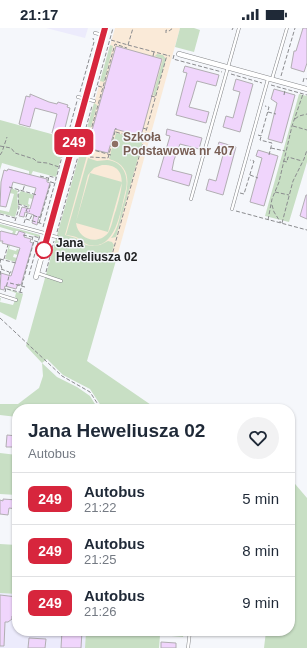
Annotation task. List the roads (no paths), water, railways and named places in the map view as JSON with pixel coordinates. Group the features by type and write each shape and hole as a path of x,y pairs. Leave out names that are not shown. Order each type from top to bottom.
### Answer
{"street":[{"path":"37,275 105,28"},
{"path":"179,54 307,89"}],"lane":[{"path":"191,199 238,28"},
{"path":"232,209 267,84 287,28"},
{"path":"94,34 103,35"},
{"path":"78,97 93,101"},
{"path":"0,221 56,237"},
{"path":"37,275 61,281"},
{"path":"2,296 16,300"},
{"path":"188,648 189,636"}],"place":[{"name":"Szkoła Podstawowa nr 407","path":"115,144"},
{"name":"Jana Heweliusza 02","path":"44,250"}]}
